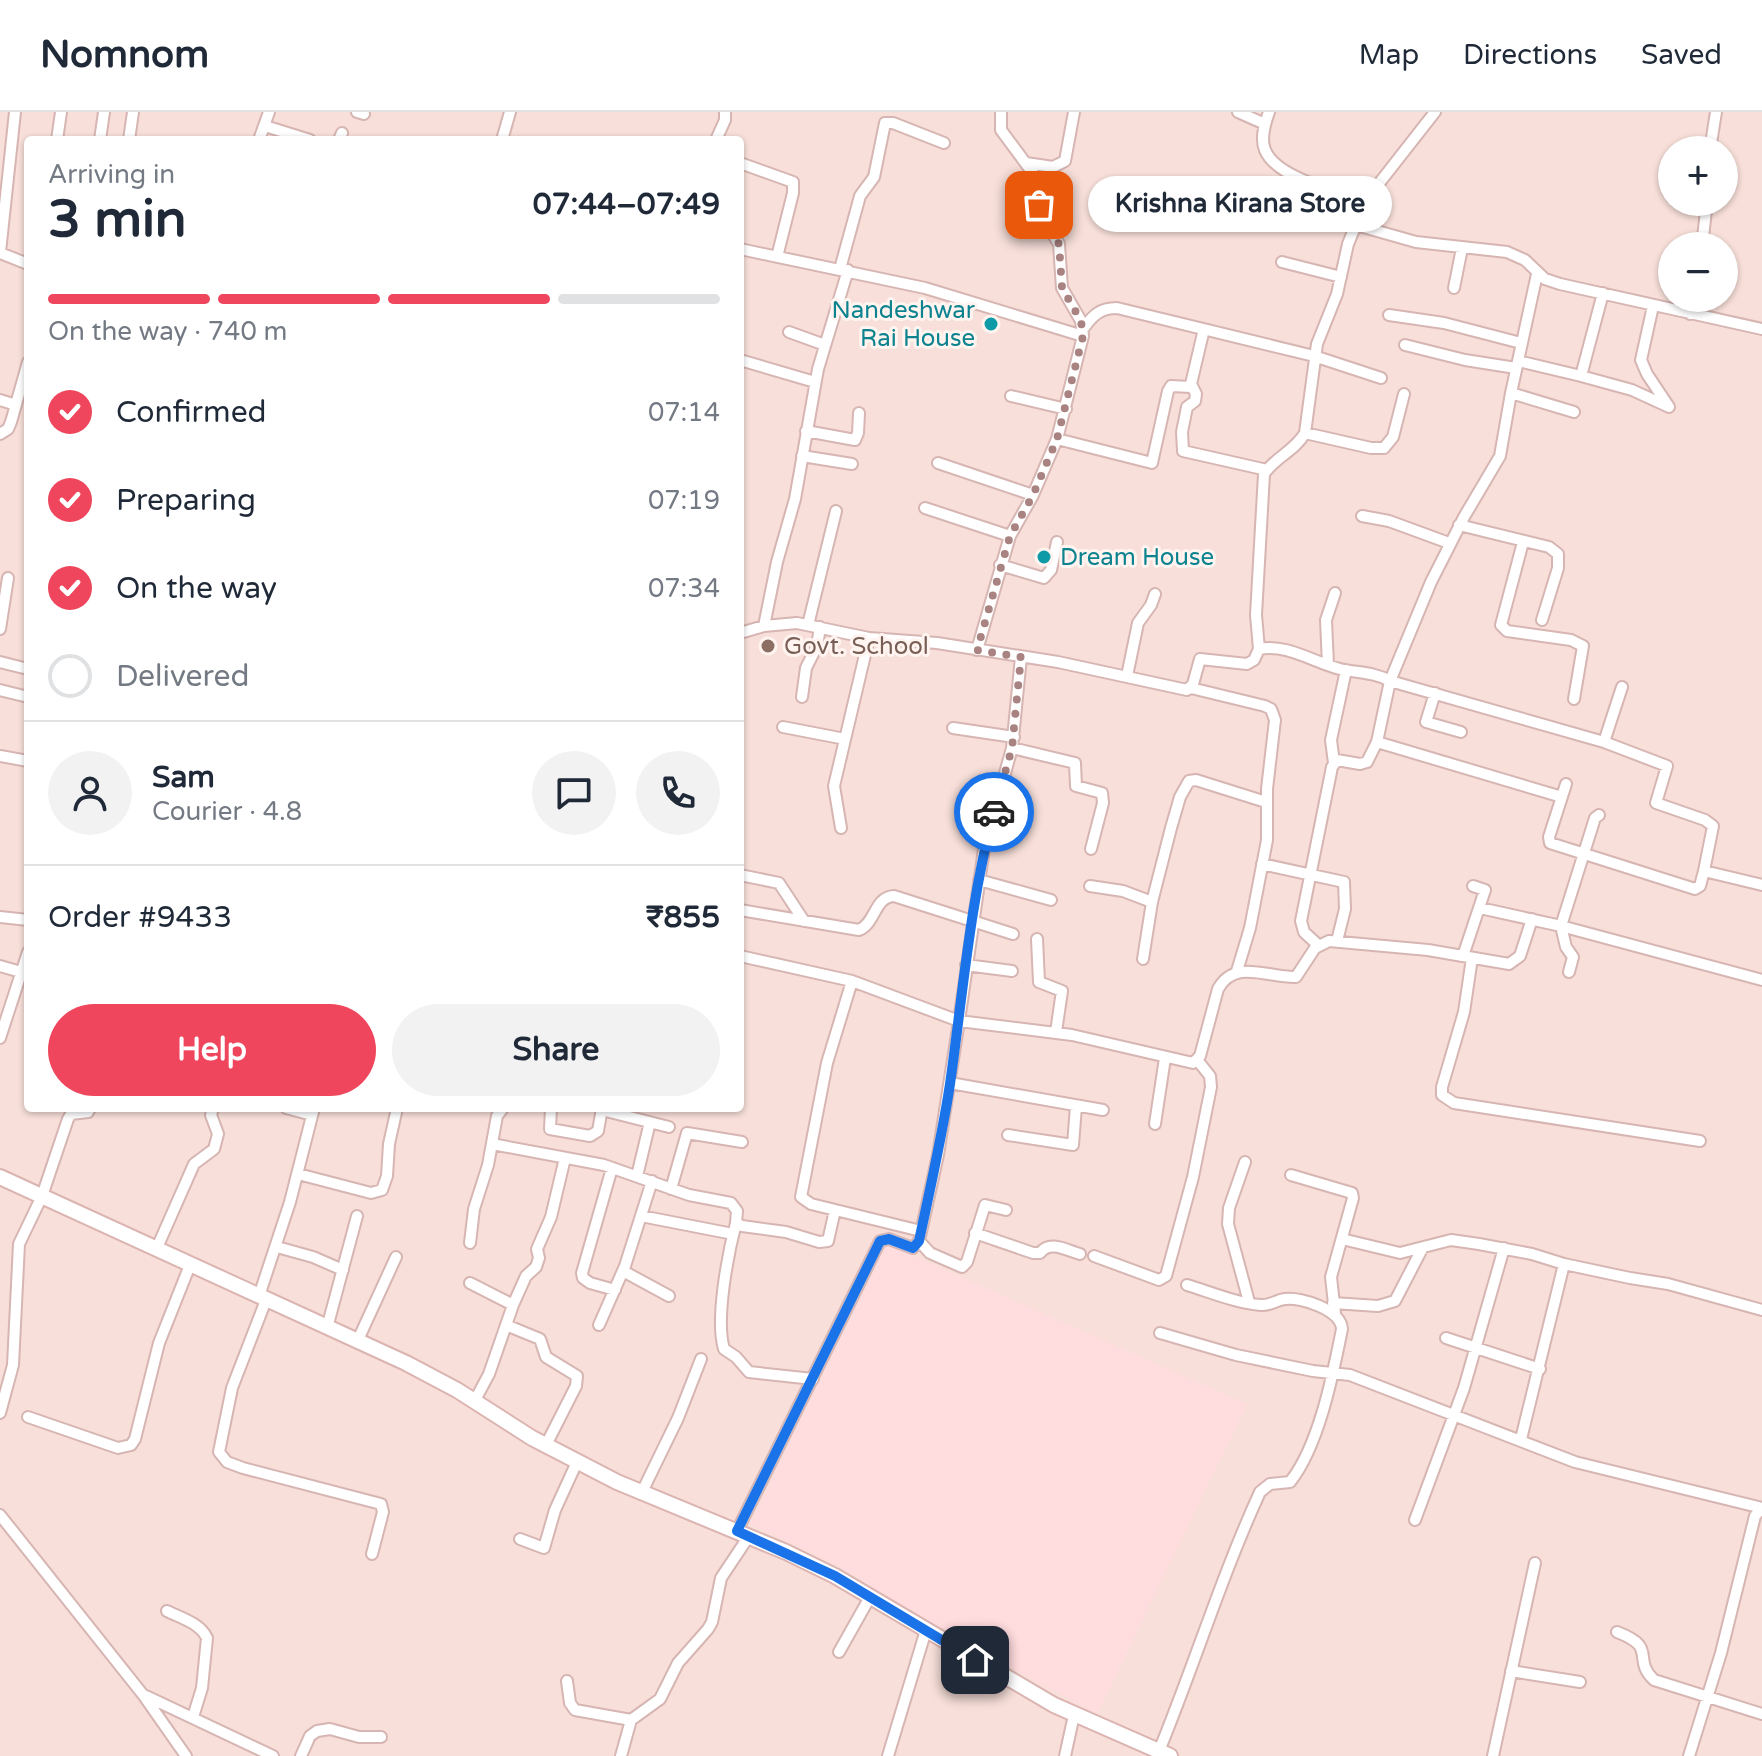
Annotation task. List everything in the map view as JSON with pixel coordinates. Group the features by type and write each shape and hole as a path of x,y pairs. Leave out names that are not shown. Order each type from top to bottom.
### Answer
{"main road":[{"path":"0,1177 406,1363 577,1462 641,1494 743,1533 835,1576 1074,1715 1164,1754"}],"street":[{"path":"15,112 0,252 24,262"},
{"path":"58,136 61,112"},
{"path":"101,136 104,112"},
{"path":"130,136 133,112"},
{"path":"261,136 269,112"},
{"path":"503,136 510,112"},
{"path":"718,136 725,112"},
{"path":"1001,112 1001,130 1041,184 1041,215 1059,244 1062,288 1083,333"},
{"path":"1026,163 1057,167 1065,161 1074,112"},
{"path":"1238,112 1265,124"},
{"path":"1269,112 1265,124 1265,149 1274,160 1311,184 1366,200"},
{"path":"1191,688 1200,659 1247,664 1254,660 1259,649 1256,615 1263,483 1267,470 1305,433 1319,335 1337,294 1348,244 1366,200 1435,112"},
{"path":"1713,136 1718,112"},
{"path":"764,626 802,456 815,382 860,196 874,177 885,123 893,123 944,143"},
{"path":"265,126 297,136"},
{"path":"744,164 793,182 777,257"},
{"path":"1356,225 1416,242 1517,255 1537,274 1560,284 1762,329"},
{"path":"1454,288 1462,248"},
{"path":"744,250 939,292 1083,333"},
{"path":"1282,262 1341,277"},
{"path":"1334,763 1343,760 1364,764 1377,742 1390,681 1449,543 1500,456 1537,274"},
{"path":"1581,376 1603,293"},
{"path":"1405,345 1465,360 1517,364 1581,376 1632,390 1669,407 1641,360 1653,306"},
{"path":"977,650 1010,536 1033,495 1057,439 1083,333 1097,312 1117,308 1314,356 1381,378"},
{"path":"1389,315 1444,323 1521,343"},
{"path":"1204,329 1191,387 1196,394 1195,401 1186,411 1183,451 1267,470"},
{"path":"789,332 825,345"},
{"path":"744,361 815,382"},
{"path":"1057,439 1152,463 1171,386 1191,387"},
{"path":"0,434 8,429 24,388"},
{"path":"1511,393 1574,412"},
{"path":"1305,433 1371,448 1384,448 1393,437 1404,394"},
{"path":"1011,396 1066,409"},
{"path":"0,400 16,405"},
{"path":"806,431 855,440 859,413"},
{"path":"1160,430 1182,436"},
{"path":"802,456 852,464"},
{"path":"938,463 1033,495"},
{"path":"925,508 1010,536"},
{"path":"808,625 836,511"},
{"path":"1362,516 1389,521 1449,543"},
{"path":"1459,525 1555,550 1559,560 1542,620"},
{"path":"1000,565 1044,578 1051,570 1057,542"},
{"path":"1523,542 1501,625 1507,631 1571,640 1583,646 1574,699"},
{"path":"0,629 8,578"},
{"path":"1328,665 1326,620 1335,593"},
{"path":"1127,676 1138,623 1155,594"},
{"path":"744,632 789,623 869,638 912,640 1058,662 1187,690 1191,688 1230,696 1271,709 1275,720 1266,802 1267,840 1250,928 1237,971"},
{"path":"802,697 806,668 817,646 820,627"},
{"path":"841,828 833,793 869,638"},
{"path":"1259,649 1279,650 1472,702 1604,742 1667,766 1656,803 1705,820 1713,826 1700,886 1695,889 1549,840 1566,784"},
{"path":"621,1756 631,1720 660,1699 678,1663 708,1629 715,1612 721,1578 880,1241 889,1239 913,1248 920,1236 950,1083 984,849 1013,742 1021,657"},
{"path":"0,662 24,668"},
{"path":"1318,945 1301,925 1334,763 1331,740 1346,670"},
{"path":"1604,742 1622,687"},
{"path":"0,690 24,696"},
{"path":"1435,693 1426,722 1461,732"},
{"path":"783,727 845,739"},
{"path":"953,728 1013,742 1075,763 1076,786 1102,793 1103,803 1091,849"},
{"path":"1377,742 1562,797"},
{"path":"0,756 24,760"},
{"path":"1143,959 1152,902 1178,801 1189,781 1200,781 1266,802"},
{"path":"1569,972 1573,957 1566,947 1561,926 1595,818 1599,815"},
{"path":"1262,864 1344,882 1345,909 1337,941"},
{"path":"1704,871 1762,885"},
{"path":"744,876 779,883 804,921"},
{"path":"979,880 1051,900"},
{"path":"1090,886 1123,891 1152,902"},
{"path":"1473,886 1484,889 1468,957 1464,1012 1442,1095 1447,1100 1485,1108 1700,1141"},
{"path":"744,911 859,930 865,928 881,900 894,896 1013,934"},
{"path":"1480,908 1561,926 1762,980"},
{"path":"0,917 24,920"},
{"path":"1198,1061 1218,989 1223,980 1237,971 1296,977 1318,945 1329,941 1428,950 1509,964 1522,950 1532,919"},
{"path":"1037,939 1039,982 1062,991 1056,1032"},
{"path":"744,957 852,981 959,1021 965,1019 1056,1032 1185,1063 1198,1061"},
{"path":"0,1038 24,963"},
{"path":"966,965 1012,971"},
{"path":"0,966 21,972"},
{"path":"852,981 827,1063 800,1190 804,1201 920,1236 930,1253 962,1267 967,1262 985,1205 1006,1210"},
{"path":"1155,1124 1165,1058"},
{"path":"1094,1256 1155,1279 1166,1276 1193,1177 1211,1087 1210,1076 1198,1061"},
{"path":"950,1083 1103,1110"},
{"path":"1008,1135 1073,1145 1076,1106"},
{"path":"0,1413 13,1365 17,1253 23,1233 42,1196 68,1119 71,1114 88,1112"},
{"path":"156,1250 194,1164 214,1149 218,1134 212,1112"},
{"path":"313,1112 263,1298 232,1388 219,1452 227,1462 243,1468 381,1504 383,1512 372,1554"},
{"path":"298,1174 371,1193 382,1190 387,1176 389,1144 396,1112"},
{"path":"470,1243 474,1209 500,1112"},
{"path":"551,1112 550,1129 590,1136 598,1131 601,1112"},
{"path":"613,1112 669,1127"},
{"path":"637,1176 650,1122"},
{"path":"671,1189 687,1133 742,1142"},
{"path":"492,1144 612,1168 671,1189 731,1203 737,1211 726,1269 724,1349 749,1372 813,1379"},
{"path":"474,1402 489,1374 526,1276 536,1267 539,1258 537,1249 551,1217 565,1158"},
{"path":"1245,1162 1229,1208 1228,1224 1249,1302"},
{"path":"612,1168 582,1273 590,1283 615,1290"},
{"path":"1164,1754 1220,1585 1260,1492 1264,1486 1290,1482 1294,1476 1317,1427 1333,1372 1342,1329 1334,1308 1331,1277 1352,1193 1291,1175"},
{"path":"599,1325 623,1271 652,1181"},
{"path":"736,1223 824,1242 830,1236 835,1210"},
{"path":"327,1328 357,1216"},
{"path":"641,1216 733,1234"},
{"path":"975,1233 1033,1253 1040,1253 1051,1246 1080,1254"},
{"path":"1342,1239 1400,1253 1451,1240 1504,1248 1761,1307"},
{"path":"277,1247 303,1253 343,1270"},
{"path":"1415,1520 1464,1388 1504,1248"},
{"path":"1187,1285 1264,1305 1290,1299 1334,1308 1378,1306 1395,1301 1422,1249"},
{"path":"357,1342 396,1257"},
{"path":"1521,1439 1564,1264"},
{"path":"28,1417 127,1449 135,1439 159,1343 190,1265"},
{"path":"623,1271 669,1296"},
{"path":"470,1283 513,1305"},
{"path":"506,1325 540,1339 546,1357 577,1376 576,1386 546,1445"},
{"path":"1160,1333 1236,1355 1313,1371 1350,1375 1575,1462 1762,1508 1755,1516 1708,1696 1689,1756"},
{"path":"1446,1338 1540,1369"},
{"path":"641,1494 678,1418 701,1359"},
{"path":"520,1539 544,1548 555,1510 577,1462"},
{"path":"0,1515 144,1696 186,1756"},
{"path":"1493,1756 1535,1563"},
{"path":"839,1652 870,1597"},
{"path":"167,1611 196,1625 207,1638 202,1688 193,1717"},
{"path":"888,1756 926,1630"},
{"path":"1617,1632 1641,1645 1645,1670 1654,1680 1762,1714"},
{"path":"1511,1671 1580,1682"},
{"path":"567,1681 570,1703 575,1710 631,1720"},
{"path":"144,1696 273,1756"},
{"path":"1065,1756 1074,1715"},
{"path":"301,1756 310,1736 317,1731 330,1729 359,1737 381,1737"}],"shaded area":[{"path":"0,112 1762,112 1762,1756 0,1756"},
{"path":"887,1244 1247,1404 1097,1714 953,1636 838,1566 750,1524"}],"way so far":[{"path":"994,812 1012,748 1021,657 977,650 1010,536 1033,495 1057,439 1083,336 1081,321 1060,281 1059,244 1041,215 1039,205"}],"place":[{"name":"Krishna Kirana Store","path":"1039,205"},
{"name":"Nandeshwar Rai House","path":"991,324"},
{"name":"Dream House","path":"1044,557"},
{"name":"Govt. School","path":"768,646"}],"route":[{"path":"975,1660 835,1576 737,1531 880,1241 889,1239 913,1248 919,1241 950,1083 976,892 994,812"}]}
